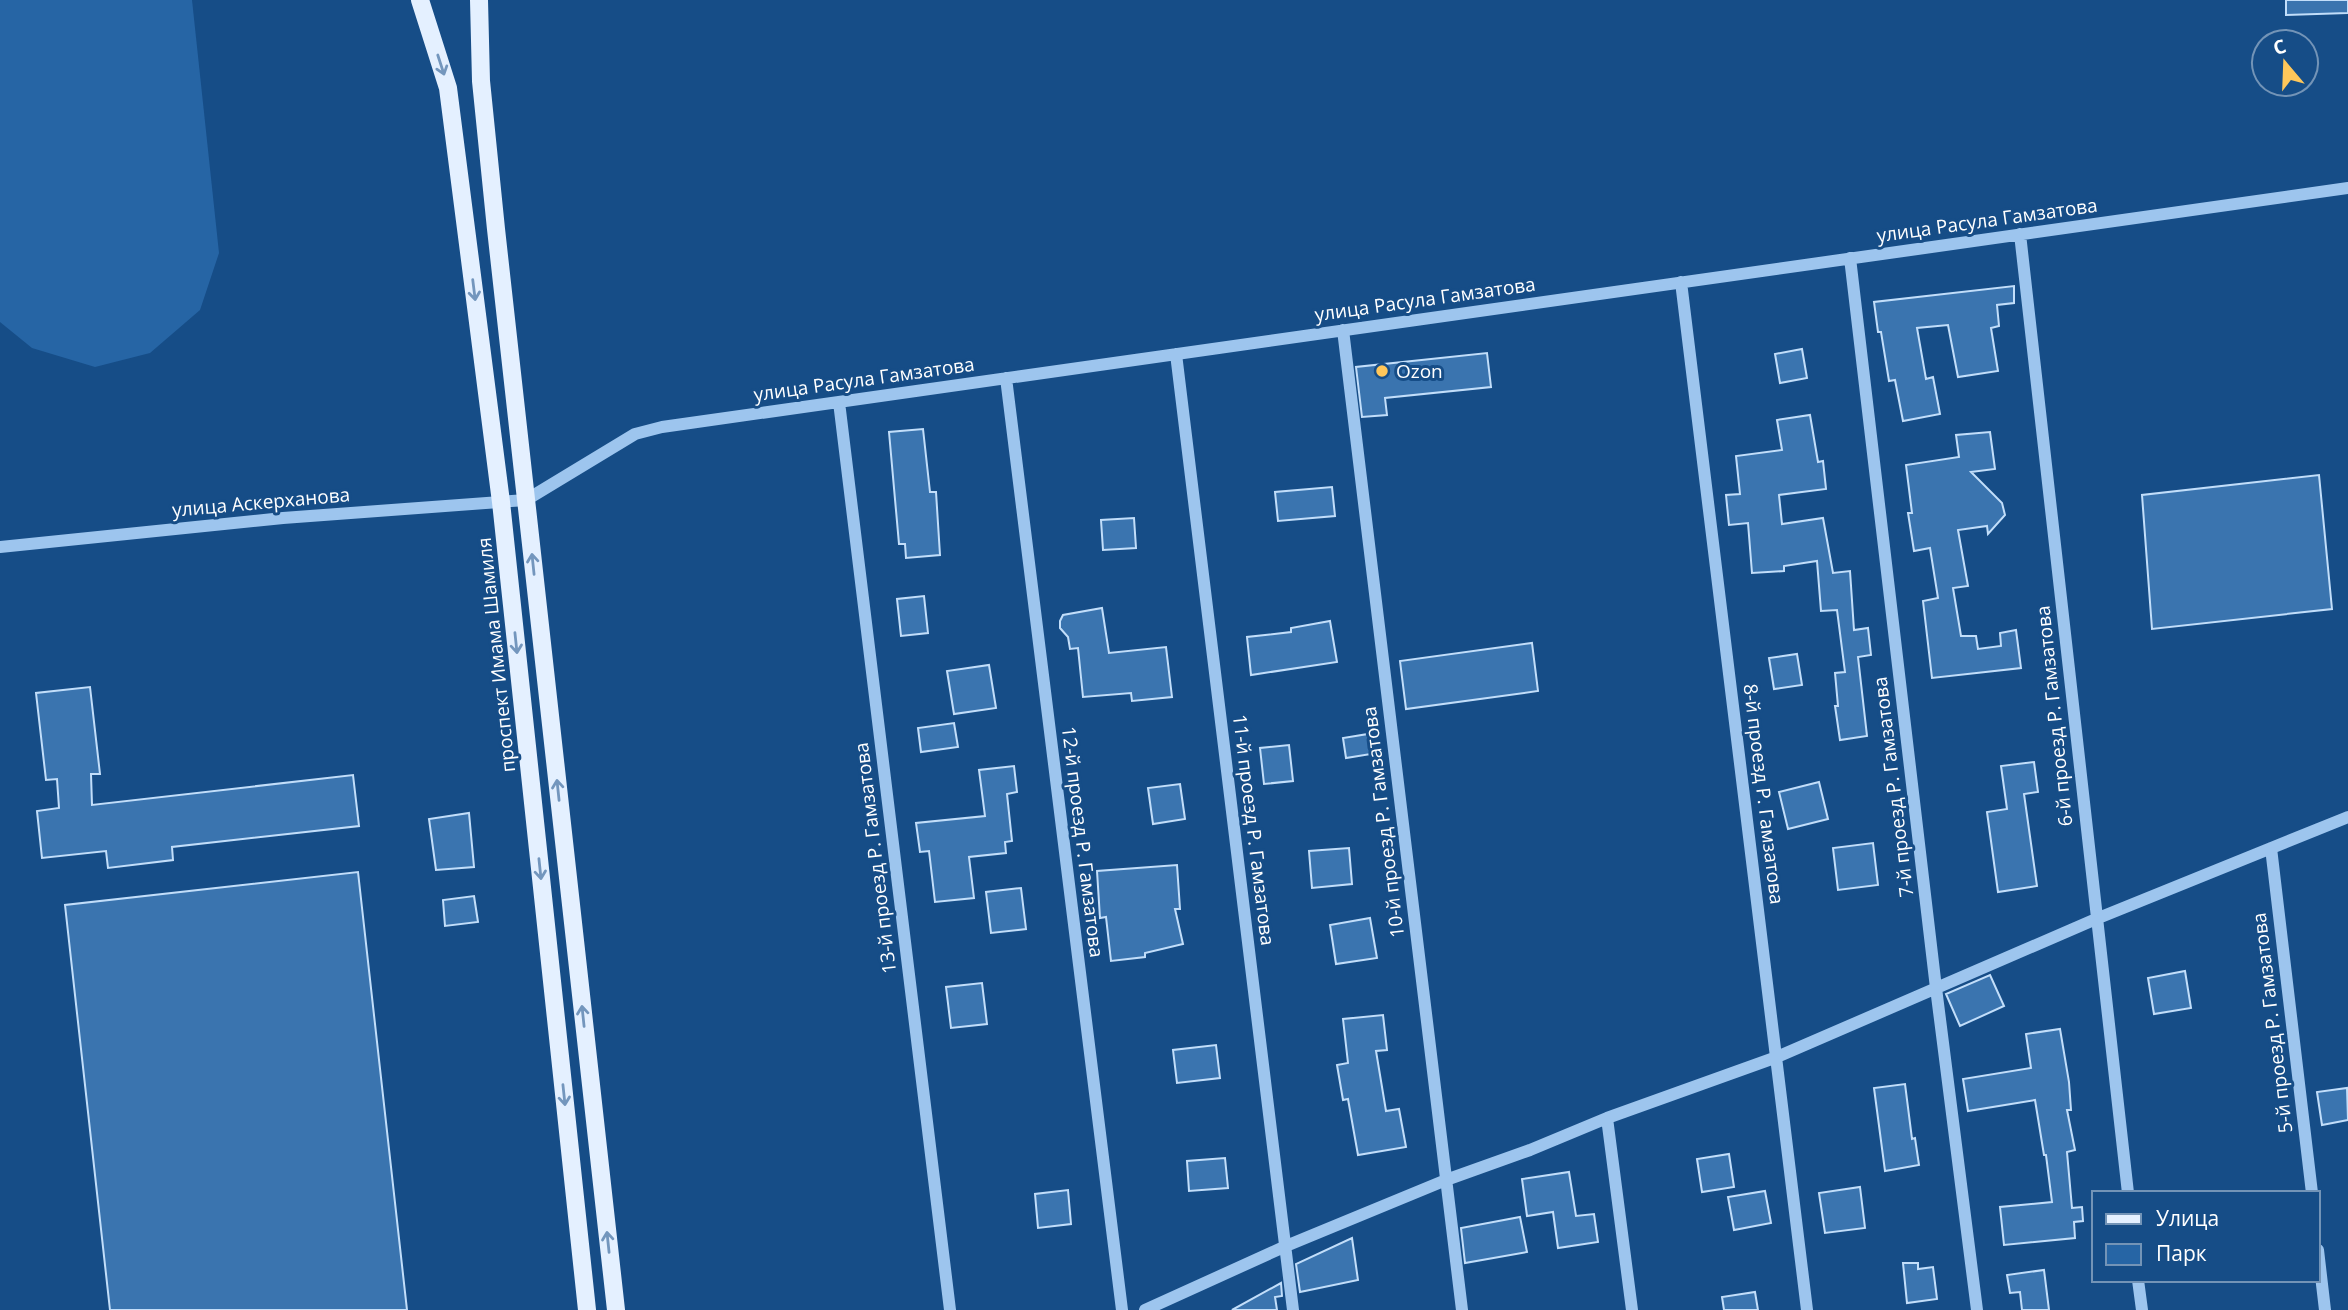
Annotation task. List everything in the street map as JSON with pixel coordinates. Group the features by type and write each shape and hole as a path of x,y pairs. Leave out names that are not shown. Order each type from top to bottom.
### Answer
{"main road":[{"name":"проспект Имама Шамиля","path":"420,0 448,88 501,502 587,1310"},
{"path":"479,0 482,95 616,1310"}],"street":[{"name":"улица Расула Гамзатова","path":"526,500 635,434 662,427 2348,188"},
{"name":"6-й проезд Р. Гамзатова","path":"2020,234 2128,1191"},
{"name":"7-й проезд Р. Гамзатова","path":"1850,258 1936,988 1977,1310"},
{"name":"8-й проезд Р. Гамзатова","path":"1681,282 1807,1310"},
{"name":"10-й проезд Р. Гамзатова","path":"1343,330 1462,1310"},
{"name":"11-й проезд Р. Гамзатова","path":"1176,354 1293,1310"},
{"name":"12-й проезд Р. Гамзатова","path":"1006,378 1122,1310"},
{"name":"13-й проезд Р. Гамзатова","path":"839,402 950,1310"},
{"name":"улица Аскерханова","path":"0,547 269,520 526,500"},
{"path":"1145,1310 1286,1246 1446,1180 1777,1057 2096,919 2348,817"},
{"name":"5-й проезд Р. Гамзатова","path":"2271,848 2312,1191"},
{"path":"1607,1118 1632,1310"},
{"path":"2320,1267 2325,1310"},
{"path":"2138,1282 2142,1310"}],"green space":[{"path":"0,0 192,0 219,253 200,310 150,353 95,367 32,348 0,322"}],"building":[{"path":"2286,0 2348,0 2348,13 2286,15"},
{"path":"2014,286 2014,303 1997,305 1999,326 1991,328 1998,371 1958,377 1948,325 1917,328 1926,379 1933,377 1940,414 1903,421 1895,380 1889,381 1874,302"},
{"path":"1802,349 1807,378 1780,383 1775,354"},
{"path":"1487,353 1491,387 1385,398 1387,415 1362,417 1356,367"},
{"path":"1810,415 1818,462 1823,461 1826,489 1779,495 1782,524 1823,518 1833,573 1850,571 1854,630 1868,628 1871,655 1858,657 1867,736 1840,740 1835,706 1838,706 1835,673 1845,672 1837,610 1821,611 1817,561 1784,566 1784,571 1752,573 1748,523 1729,525 1726,495 1740,494 1736,456 1782,450 1777,420"},
{"path":"923,429 930,492 936,492 940,555 906,558 905,544 899,544 889,432"},
{"path":"1990,432 1995,469 1971,472 2002,503 2005,515 1988,534 1987,526 1958,530 1968,586 1953,588 1961,636 1976,636 1978,649 2001,646 2000,633 2016,630 2021,668 1932,678 1923,601 1938,598 1930,548 1914,551 1908,513 1912,513 1906,465 1959,457 1956,435"},
{"path":"2319,475 2332,609 2152,629 2142,495"},
{"path":"1332,487 1335,516 1278,521 1275,492"},
{"path":"1134,518 1136,548 1103,550 1101,520"},
{"path":"924,596 928,633 901,636 897,599"},
{"path":"1102,608 1109,653 1166,647 1172,697 1132,701 1131,693 1083,697 1078,648 1070,649 1068,637 1060,628 1060,621 1063,615"},
{"path":"1330,621 1337,662 1251,675 1247,637 1291,632 1291,628"},
{"path":"1532,643 1538,691 1406,709 1400,661"},
{"path":"1797,654 1802,685 1774,689 1769,658"},
{"path":"989,665 996,708 954,714 947,671"},
{"path":"90,687 100,774 91,774 92,805 353,775 359,826 172,847 173,860 108,868 106,851 42,858 37,811 59,808 57,779 46,780 36,693"},
{"path":"954,723 958,747 921,752 918,728"},
{"path":"1368,734 1371,754 1346,758 1343,738"},
{"path":"1289,745 1293,781 1264,784 1260,748"},
{"path":"2034,762 2038,792 2024,794 2037,886 1998,892 1987,812 2007,809 2001,766"},
{"path":"1014,766 1017,792 1007,794 1012,841 1005,842 1006,853 969,857 974,898 935,902 929,851 920,852 916,823 985,816 979,770"},
{"path":"1819,782 1828,819 1788,829 1779,792"},
{"path":"1180,784 1185,819 1153,824 1148,788"},
{"path":"469,813 474,867 436,870 429,819"},
{"path":"1873,843 1878,885 1838,890 1833,848"},
{"path":"1349,848 1352,884 1312,888 1309,851"},
{"path":"1177,865 1180,909 1175,909 1183,944 1145,953 1145,957 1111,961 1106,917 1100,918 1097,871"},
{"path":"358,872 407,1310 110,1310 65,905"},
{"path":"1021,888 1026,929 991,933 986,892"},
{"path":"474,896 478,922 445,926 443,900"},
{"path":"1370,918 1377,958 1336,964 1330,925"},
{"path":"2185,971 2191,1008 2154,1014 2148,978"},
{"path":"1990,975 2004,1006 1960,1026 1946,994"},
{"path":"982,983 987,1024 951,1028 946,987"},
{"path":"1383,1015 1387,1050 1376,1051 1386,1111 1399,1109 1406,1147 1358,1155 1348,1099 1343,1100 1337,1065 1348,1063 1343,1019"},
{"path":"2060,1029 2069,1082 2071,1110 2067,1110 2075,1150 2067,1152 2072,1208 2082,1207 2083,1221 2074,1222 2075,1238 2004,1245 2000,1207 2052,1202 2035,1100 1968,1111 1963,1079 2031,1068 2026,1034"},
{"path":"1216,1045 1220,1078 1177,1083 1173,1050"},
{"path":"1905,1084 1912,1139 1915,1138 1919,1165 1885,1171 1874,1088"},
{"path":"2347,1088 2348,1120 2322,1125 2317,1092"},
{"path":"1729,1154 1734,1187 1702,1192 1697,1159"},
{"path":"1225,1158 1228,1188 1189,1191 1187,1161"},
{"path":"1569,1172 1576,1216 1594,1214 1598,1242 1558,1248 1553,1212 1527,1216 1522,1179"},
{"path":"1860,1187 1865,1228 1825,1233 1819,1193"},
{"path":"1068,1190 1071,1224 1038,1228 1035,1194"},
{"path":"1765,1191 1771,1223 1734,1230 1728,1197"},
{"path":"1520,1217 1527,1252 1465,1263 1461,1228"},
{"path":"1352,1238 1358,1280 1300,1292 1296,1264"},
{"path":"1903,1263 1918,1263 1918,1269 1933,1267 1937,1299 1907,1303"},
{"path":"2044,1270 2049,1310 2022,1310 2020,1292 2010,1293 2007,1275"},
{"path":"1281,1283 1282,1296 1275,1297 1277,1310 1232,1310"},
{"path":"1755,1292 1758,1310 1724,1310 1722,1297"}],"place":[{"name":"Ozon","path":"1382,371"}]}
